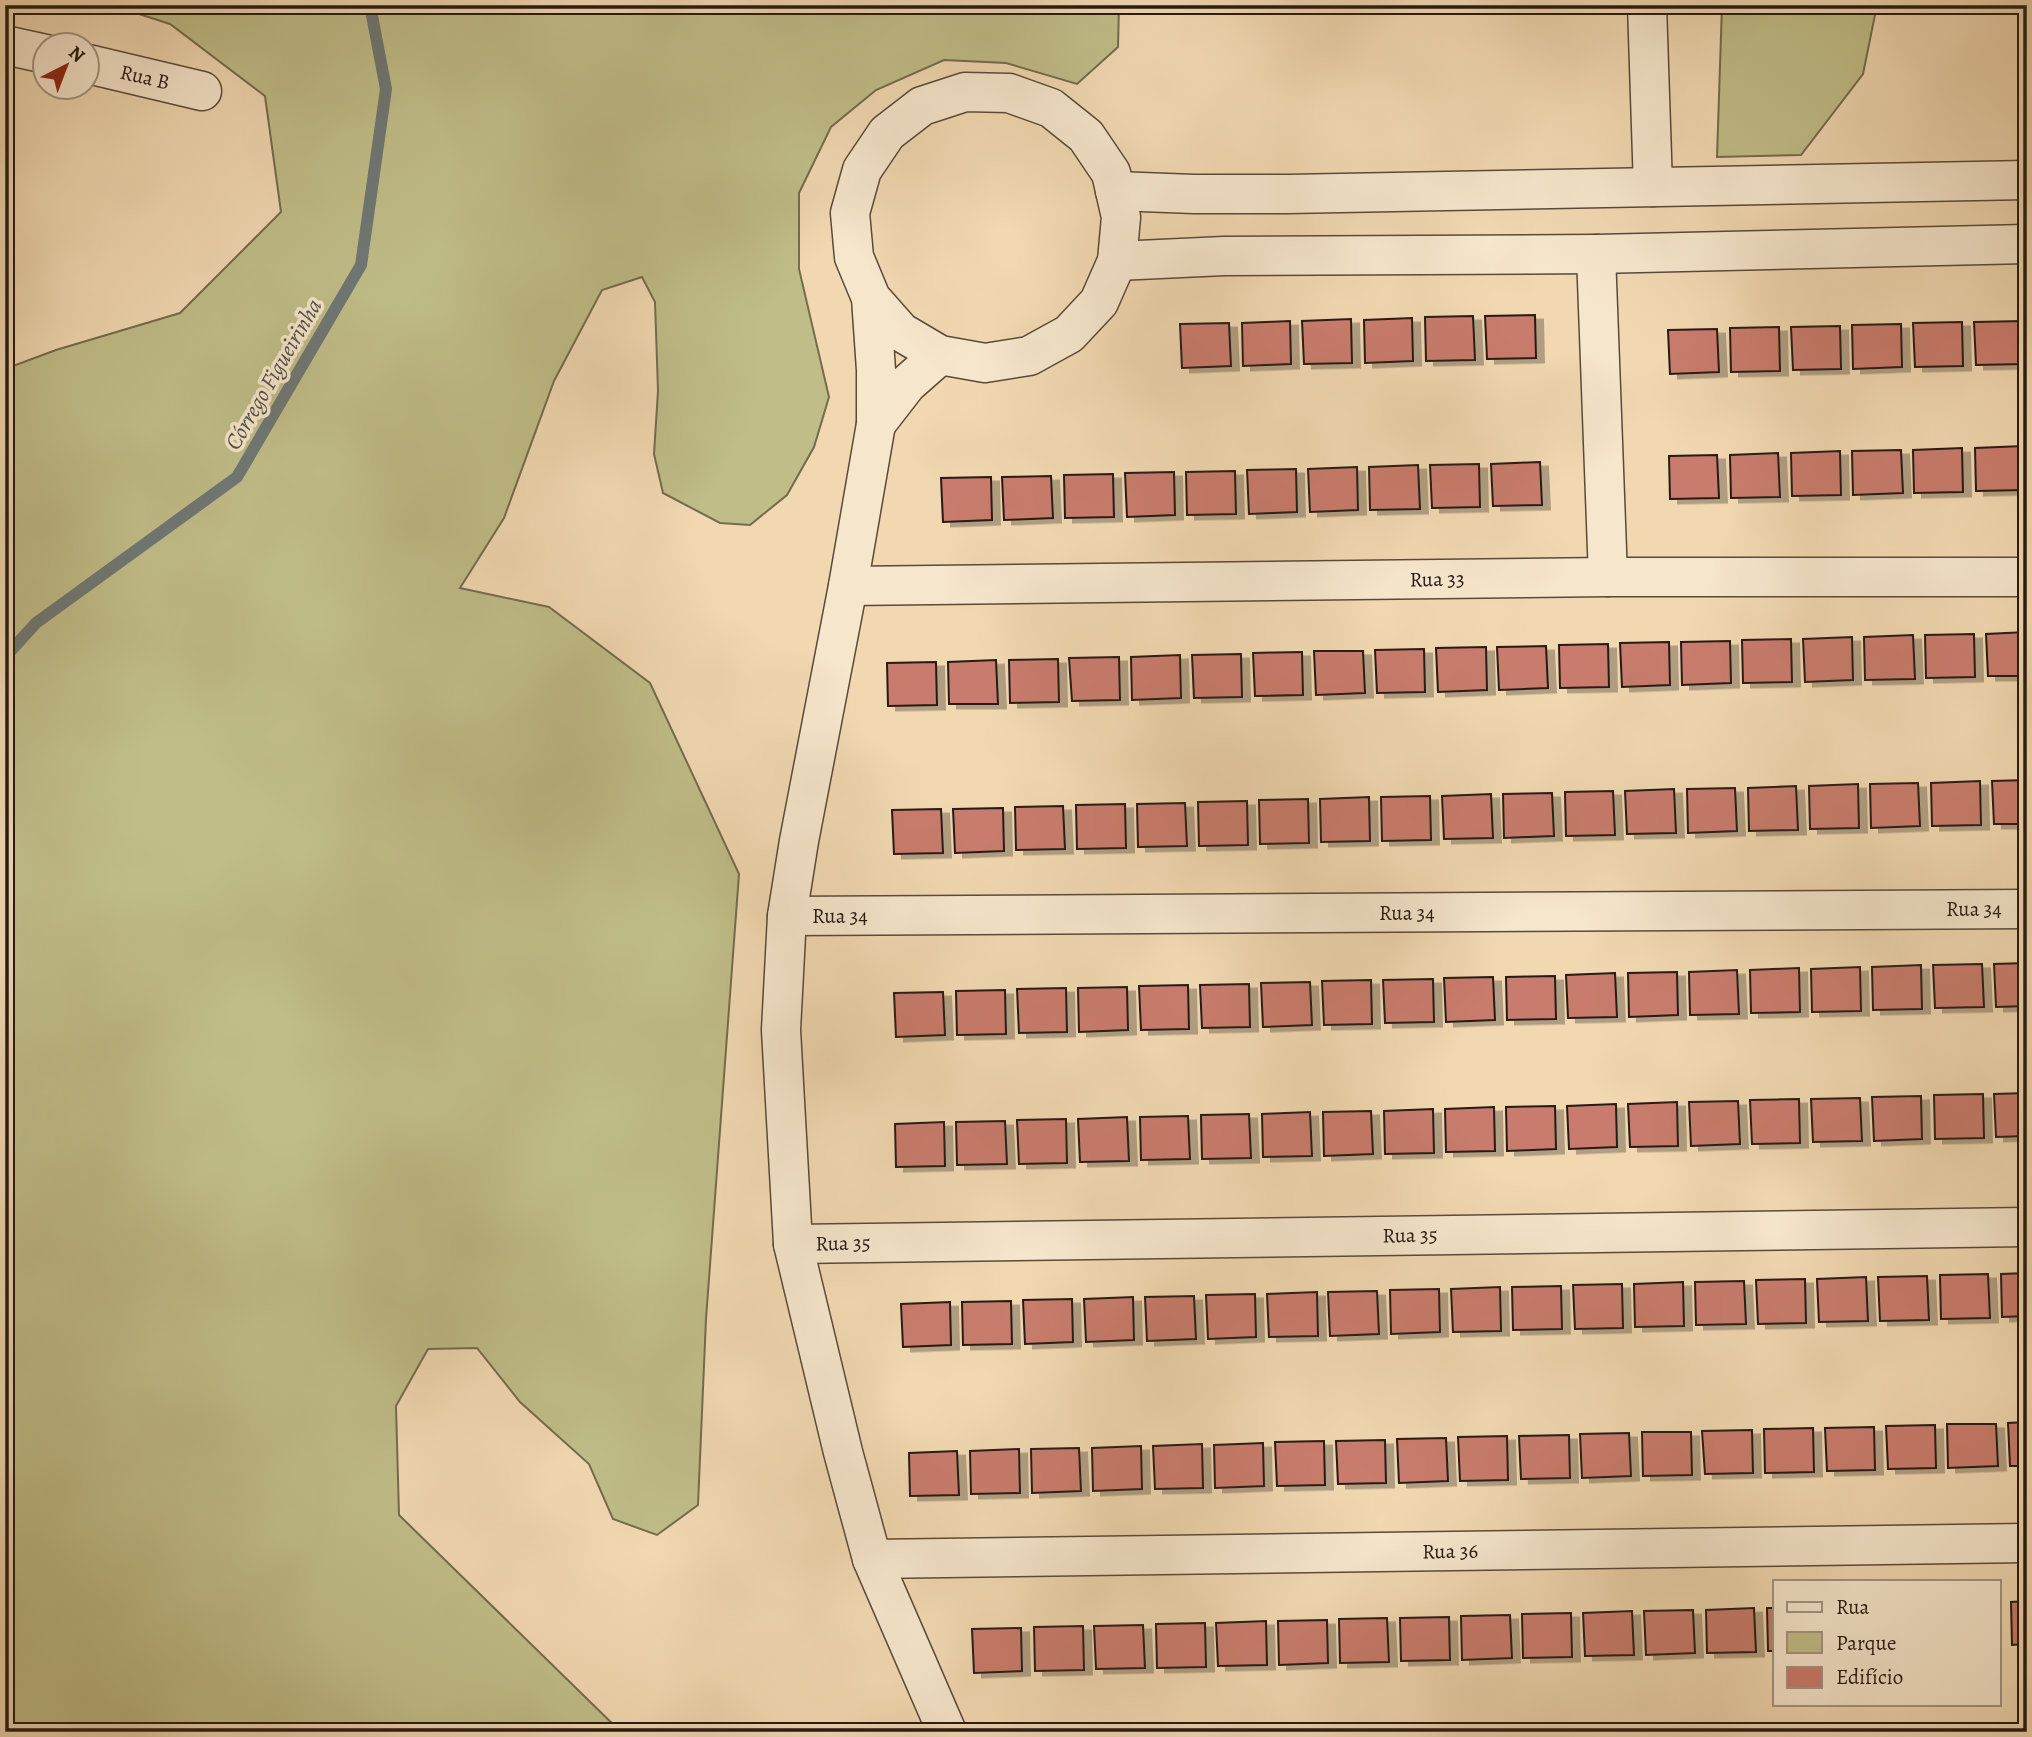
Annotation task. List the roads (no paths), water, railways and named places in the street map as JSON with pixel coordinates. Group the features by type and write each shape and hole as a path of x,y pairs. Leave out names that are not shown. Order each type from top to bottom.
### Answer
{"street":[{"path":"1647,5 1653,187"},
{"path":"5,45 32,51"},
{"name":"Rua B","path":"102,67 202,91"},
{"path":"871,298 901,332 940,355 985,363 1029,356 1069,334 1099,302 1117,261 1121,217 1111,173 1086,136 1051,108 1009,93 965,92 922,106 887,133 862,170 850,213 854,257 871,298 876,370 876,424 799,841 788,916 781,1030 793,1244 843,1452 872,1559 947,1732"},
{"path":"1115,191 1248,194 2027,180"},
{"path":"1117,261 1224,256 1596,254 2027,244"},
{"path":"1596,254 1608,577"},
{"path":"876,424 907,384 940,355"},
{"name":"Rua 33","path":"848,586 1608,577 2027,577"},
{"name":"Rua 34","path":"788,916 2027,909"},
{"name":"Rua 35","path":"793,1244 2027,1227"},
{"name":"Rua 36","path":"872,1559 2027,1543"}],"waterway":[{"name":"Córrego Figueirinha","path":"5,657 36,623 237,477 361,265 386,89 370,5"}]}
